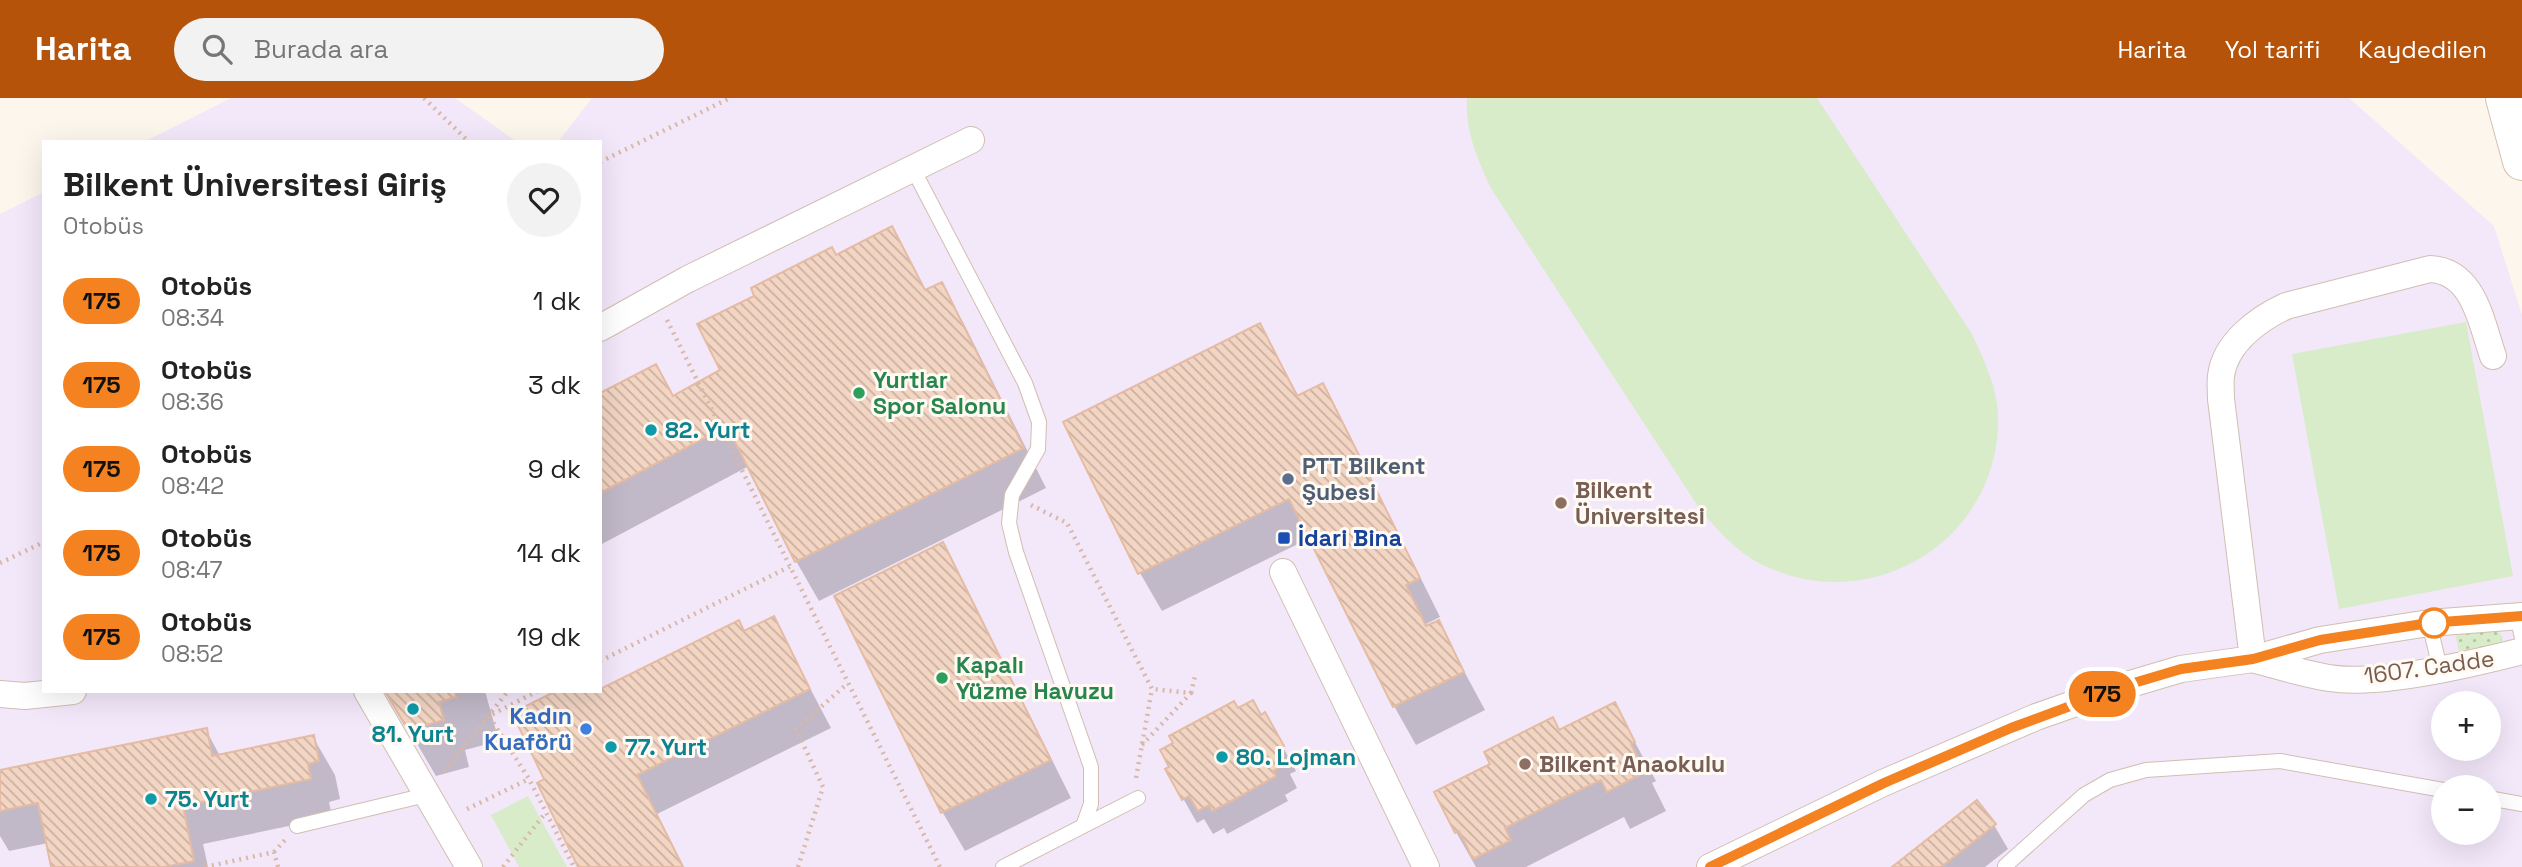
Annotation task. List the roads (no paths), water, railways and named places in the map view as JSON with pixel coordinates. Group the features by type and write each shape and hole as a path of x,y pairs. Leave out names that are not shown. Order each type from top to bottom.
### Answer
{"main road":[{"path":"2512,112 2522,161"}],"street":[{"path":"602,327 656,297 971,140"},
{"path":"2253,659 2221,399 2221,376 2225,360 2233,346 2266,315 2286,306 2430,269 2452,273 2471,293 2493,356"},
{"path":"1283,572 1426,867"},
{"name":"1607. Cadde","path":"1710,867 1884,783 2036,717 2181,669 2253,659 2320,640 2429,623 2520,624"},
{"name":"1607. Cadde","path":"2253,659 2330,678 2402,675 2522,652"},
{"path":"0,694 25,696 54,693"},
{"path":"368,693 469,867"}],"lane":[{"path":"913,169 1025,383 1039,422 1038,449 1012,495 1009,523 1016,552 1091,767 1091,803 1083,826"},
{"path":"2429,623 2440,668"},
{"path":"2005,866 2084,795 2110,780 2146,770 2280,761 2431,788"},
{"path":"297,826 426,794"},
{"path":"1003,867 1138,798"},
{"path":"2501,800 2522,804"}],"place":[{"name":"Yurtlar Spor Salonu","path":"859,393"},
{"name":"82. Yurt","path":"651,430"},
{"name":"PTT Bilkent Şubesi","path":"1288,479"},
{"name":"Bilkent Üniversitesi","path":"1561,503"},
{"name":"İdari Bina","path":"1284,538"},
{"name":"Kapalı Yüzme Havuzu","path":"942,678"},
{"name":"81. Yurt","path":"413,709"},
{"name":"Kadın Kuaförü","path":"586,729"},
{"name":"77. Yurt","path":"611,747"},
{"name":"80. Lojman","path":"1222,757"},
{"name":"Bilkent Anaokulu","path":"1525,764"},
{"name":"75. Yurt","path":"151,799"}]}
